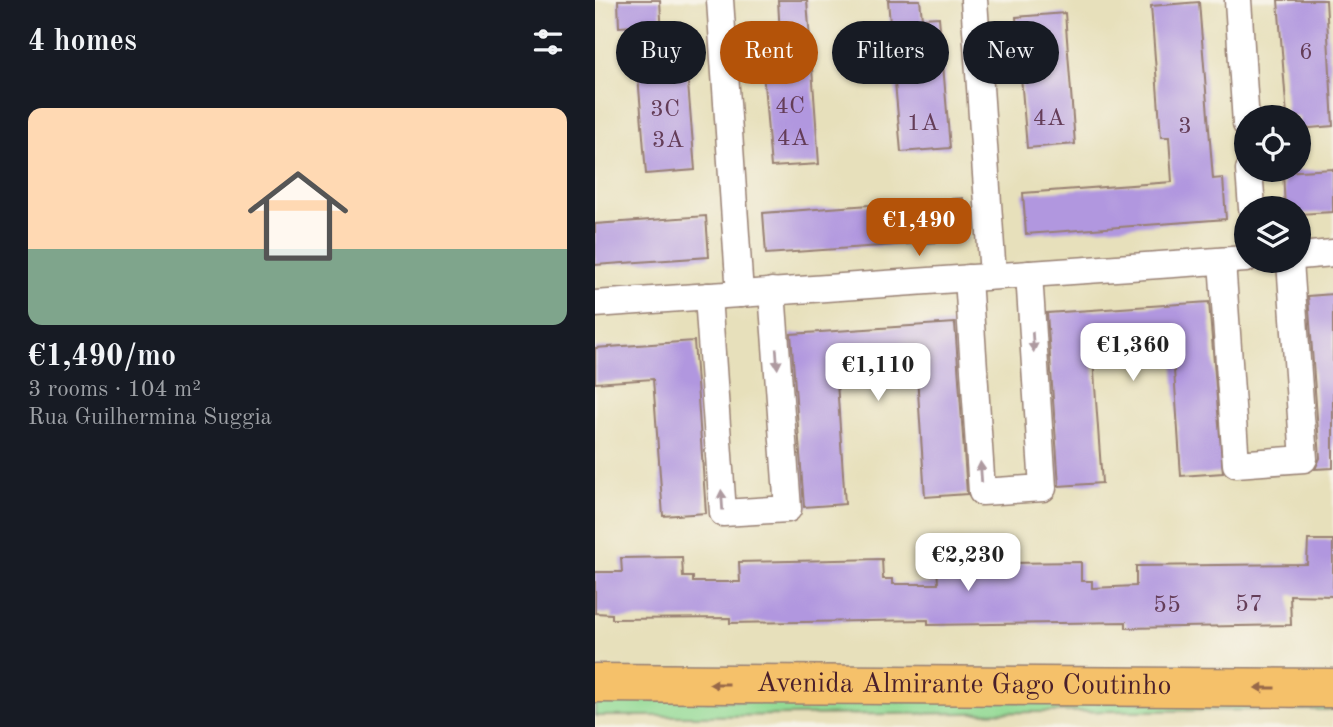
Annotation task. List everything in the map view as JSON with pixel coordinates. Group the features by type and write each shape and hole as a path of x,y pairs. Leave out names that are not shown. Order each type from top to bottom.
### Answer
{"main road":[{"name":"Avenida Almirante Gago Coutinho","path":"595,683 1333,688"}],"street":[{"path":"720,0 740,294"},
{"path":"974,0 982,492 1043,488 1028,274"},
{"path":"1238,0 1245,105"},
{"path":"1311,255 1333,253"},
{"path":"595,304 1234,260"},
{"path":"1234,273 1236,464 1304,459 1291,273"},
{"path":"708,296 723,513 787,509 772,291"}],"green space":[{"path":"595,700 1333,702 1333,710 595,716"}],"building":[{"path":"618,0 660,0 661,21 619,21"},
{"path":"778,0 807,0 809,21 779,21"},
{"path":"888,0 920,0 922,18 939,17 939,21 890,21"},
{"path":"1278,0 1326,0 1333,126 1311,128 1311,105 1286,105"},
{"path":"1199,2 1213,179 1223,178 1226,219 1026,234 1023,193 1172,182 1169,137 1161,137 1151,6"},
{"path":"1065,13 1075,144 1027,148 1022,84 1059,84 1059,21 1016,21 1016,17"},
{"path":"639,84 688,84 695,170 646,174"},
{"path":"764,84 813,84 819,164 771,167"},
{"path":"895,84 945,84 950,148 901,152"},
{"path":"1333,169 1333,212 1311,213 1311,196 1284,196 1284,182 1311,182 1311,170"},
{"path":"963,198 966,240 766,254 763,213"},
{"path":"706,216 709,257 595,265 595,224"},
{"path":"1333,294 1333,468 1315,469 1320,458 1308,296"},
{"path":"1209,302 1223,473 1181,476 1172,340 1092,345 1102,483 1059,486 1047,313"},
{"path":"955,323 967,494 925,497 916,361 836,367 845,504 804,507 791,334"},
{"path":"694,341 706,513 663,516 653,379 595,383 595,348"},
{"path":"1308,540 1333,540 1333,596 1290,595 1291,625 1126,628 1126,622 928,625 928,620 730,623 730,618 612,619 612,614 595,613 595,572 622,572 621,558 682,557 683,577 693,577 693,582 740,582 739,562 882,559 883,579 893,579 893,584 938,584 937,564 1081,562 1081,581 1092,581 1092,588 1136,586 1136,566 1307,564"}]}
